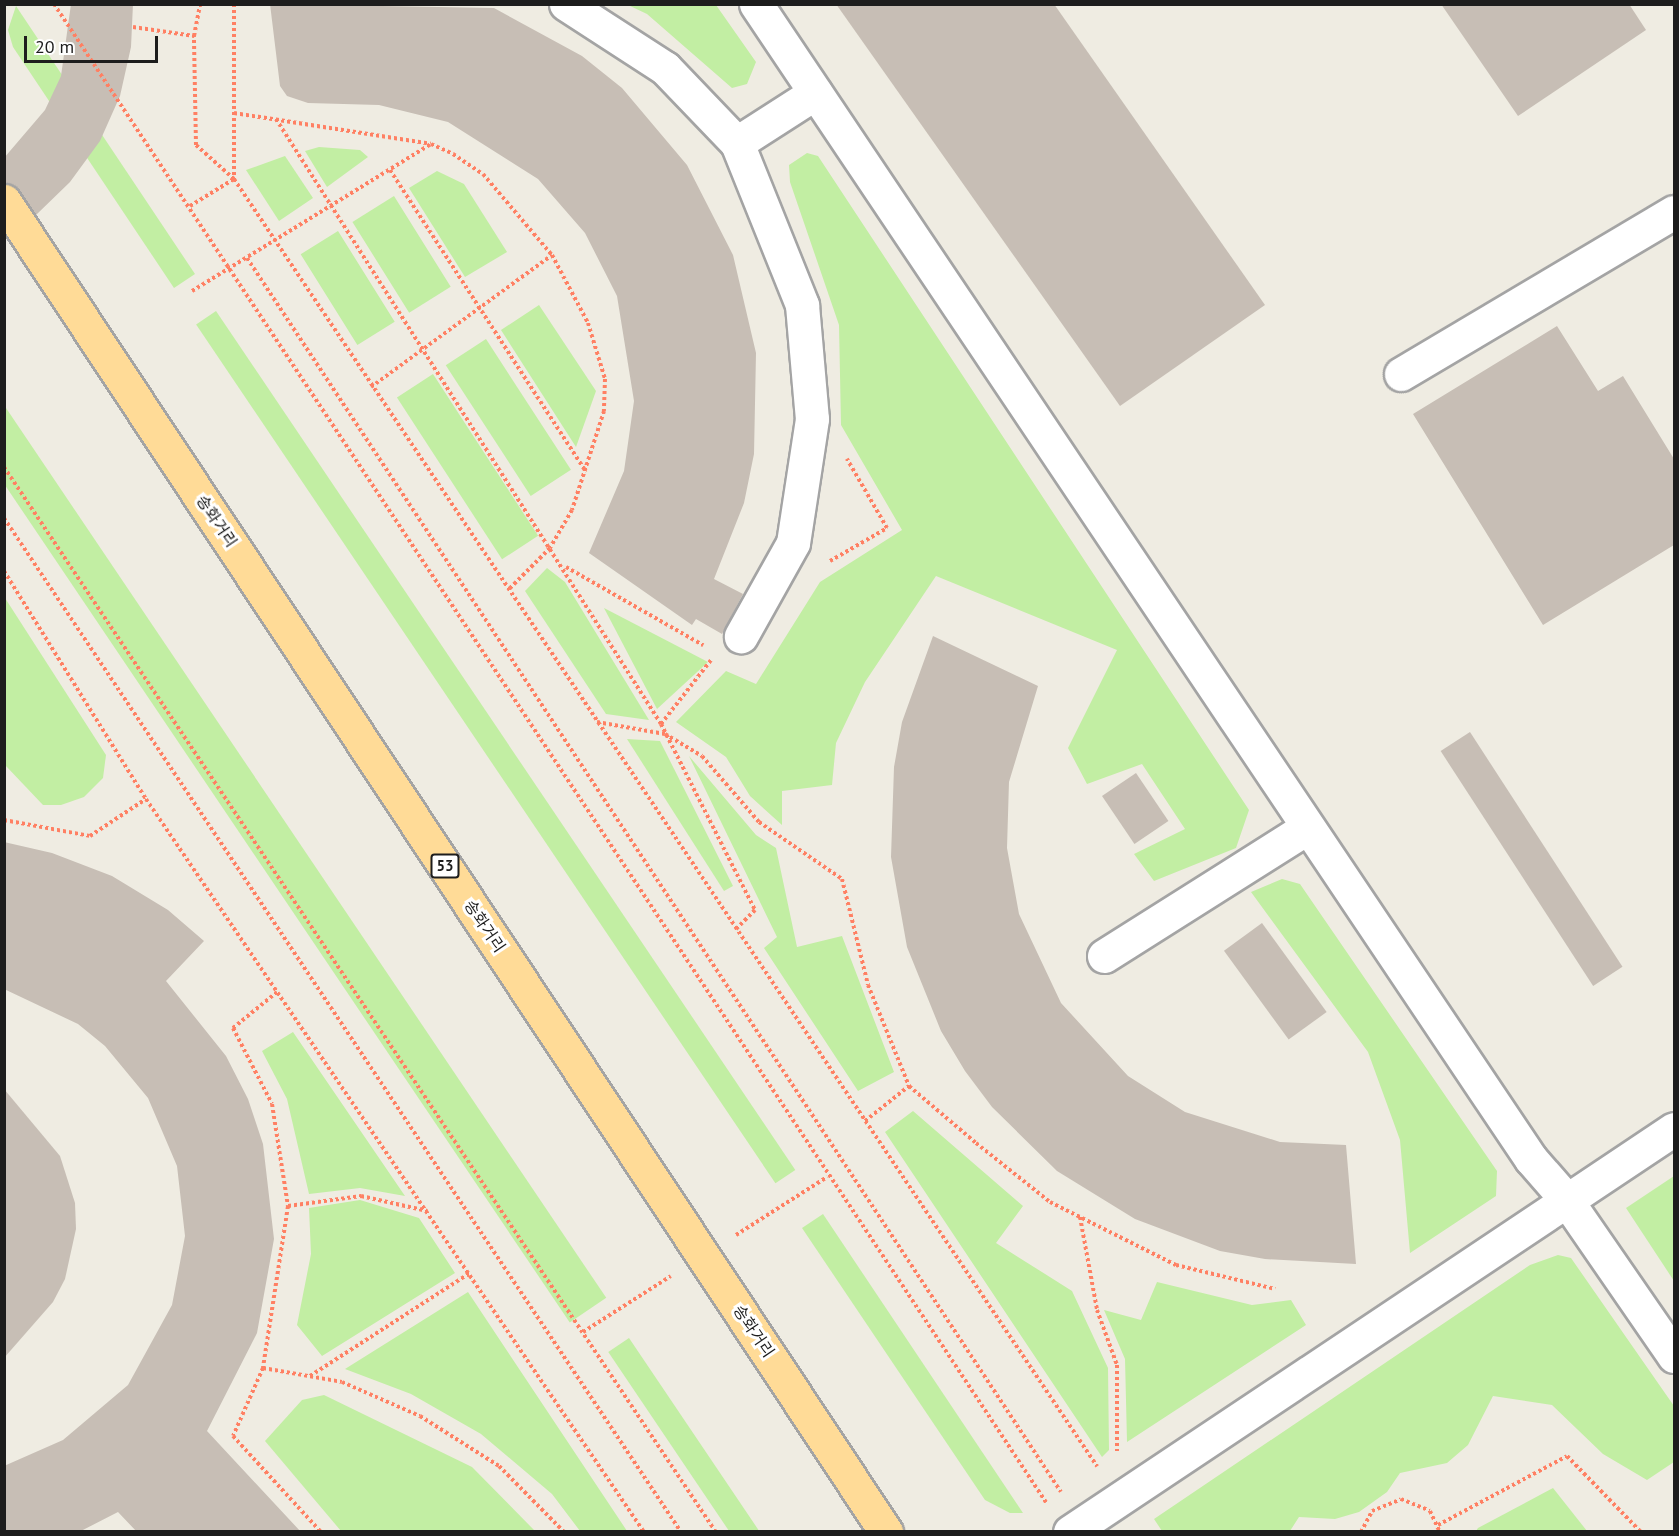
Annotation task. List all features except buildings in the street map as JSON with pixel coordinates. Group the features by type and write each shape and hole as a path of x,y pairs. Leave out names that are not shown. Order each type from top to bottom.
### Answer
{"main road":[{"name":"송화거리","path":"4,201 886,1532"}],"street":[{"path":"566,4 666,68 737,143 802,305 812,419 793,543 729,644"},
{"path":"756,4 1531,1159 1566,1198 1674,1356"},
{"path":"737,143 815,93"},
{"path":"1401,374 1674,212"},
{"path":"1104,956 1308,827"},
{"path":"1068,1522 1674,1129"}],"path":[{"path":"54,4 1068,1522"},
{"path":"200,4 194,36 196,145 234,179 371,387 1100,1470 1109,1465"},
{"path":"234,4 234,179"},
{"path":"132,27 194,36"},
{"path":"234,113 431,144 483,174 552,255 588,323 605,380 604,411 586,472 550,548 508,590"},
{"path":"276,119 424,347 661,724 754,910 736,929"},
{"path":"192,291 431,144"},
{"path":"390,170 476,309 586,472"},
{"path":"190,206 234,179"},
{"path":"371,387 552,255"},
{"path":"247,258 1068,1522"},
{"path":"4,467 716,1532"},
{"path":"4,518 681,1532"},
{"path":"4,570 146,800 644,1532"},
{"path":"661,724 729,644"},
{"path":"597,722 666,734 702,756 759,822 842,879 868,985 909,1086 1050,1202 1176,1265 1275,1289"},
{"path":"5,822 90,836 146,800"},
{"path":"277,992 233,1028 272,1104 288,1206 263,1368 233,1436 321,1532"},
{"path":"865,1121 909,1086"},
{"path":"288,1206 361,1196 427,1211"},
{"path":"1080,1216 1097,1310 1117,1365 1118,1459 1128,1453"},
{"path":"309,1376 470,1274"},
{"path":"263,1368 342,1382 420,1416 499,1466 564,1532"},
{"path":"1438,1525 1567,1456 1641,1532"},
{"path":"1361,1532 1372,1511 1401,1499 1423,1507 1438,1525 1440,1532"}],"green space":[{"path":"628,5 716,5 756,62 747,84 732,88 647,14"},
{"path":"16,6 195,274 174,288 13,47 8,30"},
{"path":"319,147 360,150 368,157 327,187 305,151"},
{"path":"807,153 818,156 1249,810 1236,848 1154,881 1134,854 1185,829 1142,764 1087,784 1068,748 1117,650 936,576 865,682 836,743 832,785 782,791 782,825 750,796 726,757 676,722 726,671 756,684 820,582 902,530 841,425 839,325 790,182 789,165"},
{"path":"285,156 313,198 279,221 246,170"},
{"path":"437,171 464,184 507,252 465,277 409,188"},
{"path":"394,196 451,287 409,313 352,222"},
{"path":"338,231 395,322 357,345 301,254"},
{"path":"539,305 596,391 576,447 501,330"},
{"path":"216,311 795,1170 775,1183 196,324"},
{"path":"486,339 571,470 531,496 446,365"},
{"path":"433,374 538,536 502,559 397,397"},
{"path":"4,405 606,1298 570,1322 4,484"},
{"path":"547,568 565,582 649,720 606,714 525,591"},
{"path":"5,598 106,755 103,778 84,797 61,805 43,805 5,765"},
{"path":"604,608 708,662 657,709"},
{"path":"627,739 660,741 733,886 724,891"},
{"path":"689,756 756,835 776,848 797,947 842,936 894,1072 858,1091 764,948 777,937"},
{"path":"1282,879 1300,884 1497,1171 1496,1196 1410,1253 1400,1140 1368,1052 1251,892"},
{"path":"293,1032 405,1196 360,1188 309,1194 287,1099 262,1051"},
{"path":"913,1111 1023,1206 996,1243 1072,1291 1108,1368 1109,1450 1102,1457 885,1132"},
{"path":"1674,1176 1674,1281 1626,1208"},
{"path":"360,1200 419,1218 455,1273 322,1356 297,1325 311,1254 309,1208"},
{"path":"823,1214 1023,1513 1010,1513 985,1500 802,1228"},
{"path":"1558,1255 1571,1258 1674,1406 1674,1462 1647,1480 1603,1454 1552,1405 1493,1396 1468,1445 1447,1463 1400,1473 1387,1492 1359,1512 1335,1519 1299,1517 1290,1531 1162,1531 1154,1519 1530,1265"},
{"path":"1157,1282 1252,1305 1291,1300 1306,1325 1127,1442 1125,1359 1104,1310 1141,1320"},
{"path":"468,1292 627,1531 580,1531 552,1494 481,1434 411,1394 345,1369"},
{"path":"629,1338 759,1531 730,1532 608,1352"},
{"path":"324,1395 472,1467 535,1531 341,1531 265,1441 302,1400"},
{"path":"1553,1488 1587,1531 1476,1531 1478,1528"}]}
